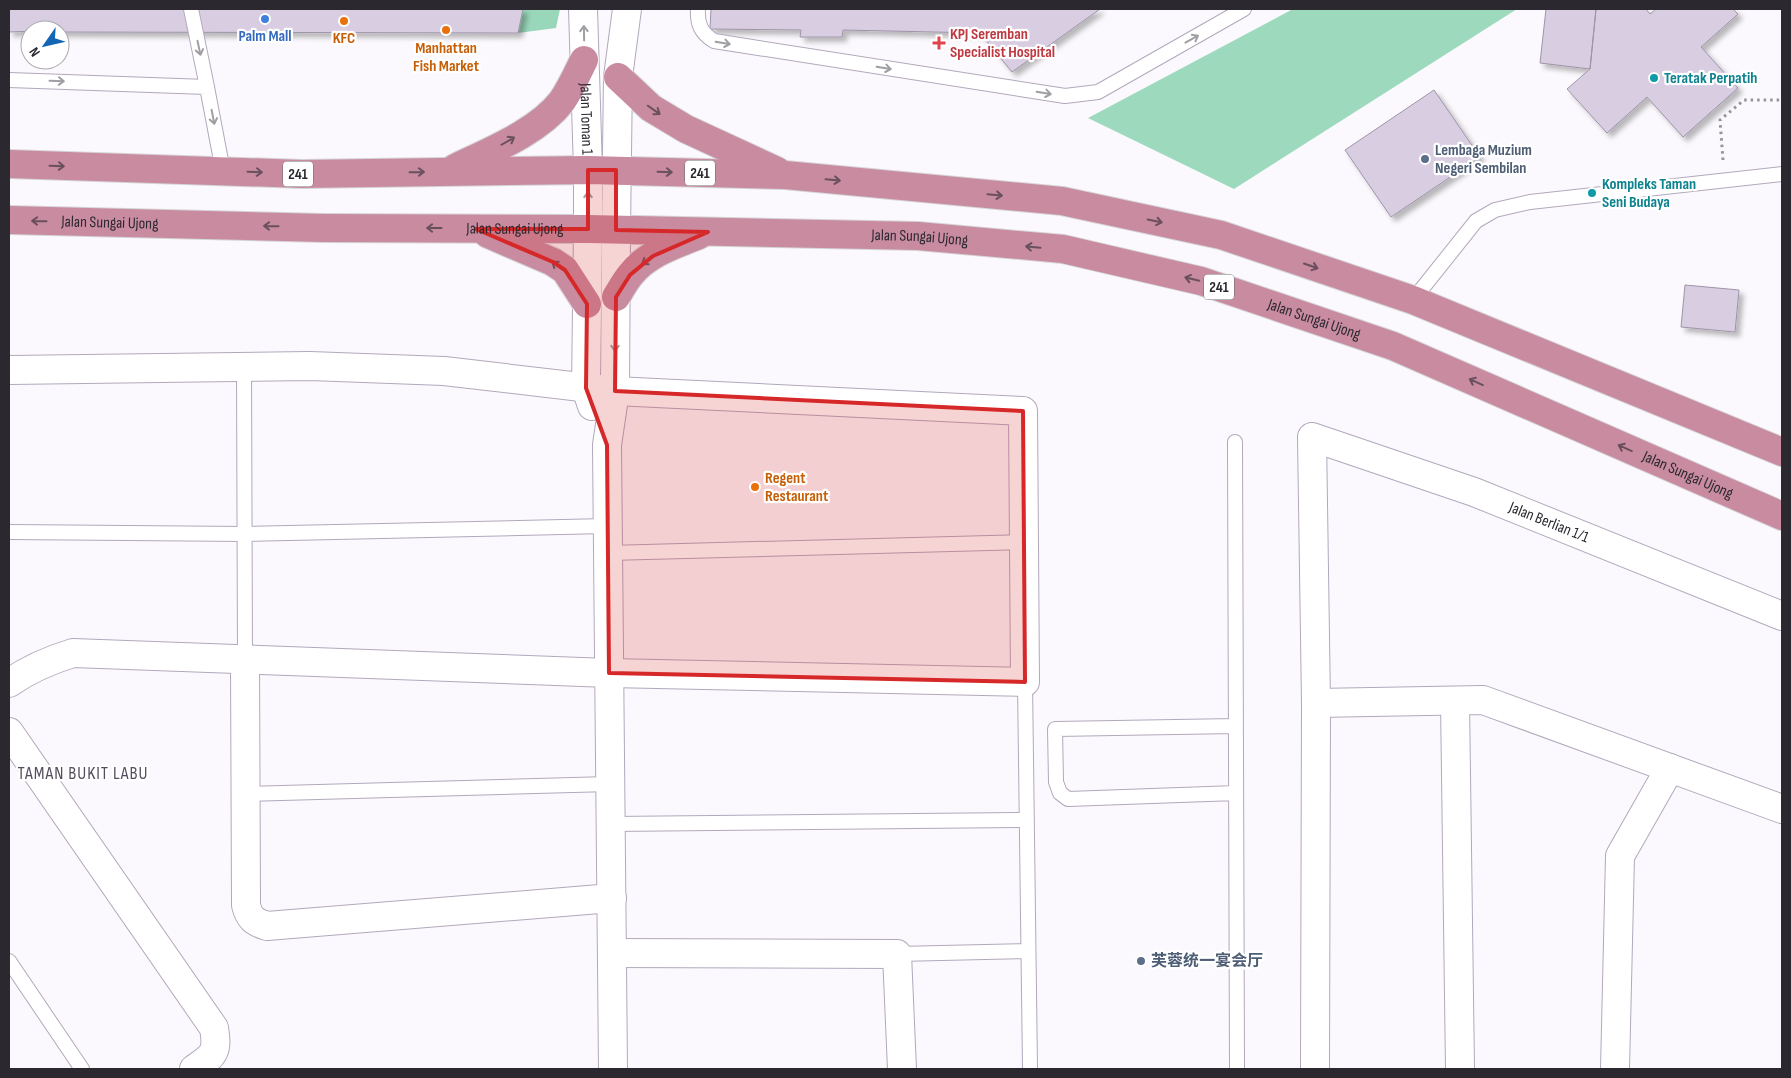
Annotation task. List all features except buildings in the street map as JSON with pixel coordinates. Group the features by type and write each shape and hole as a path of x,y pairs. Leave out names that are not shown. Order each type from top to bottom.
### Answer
{"highway":[{"path":"449,171 503,144 535,125 561,101 584,60"},
{"path":"618,77 651,108 686,129 784,175"},
{"name":"241","path":"9,164 302,174 616,170 784,175 1062,201 1220,236 1413,300 1782,452"},
{"name":"Jalan Sungai Ujong","path":"9,220 324,228 588,229 918,236 1063,249 1201,281 1393,346 1782,516"},
{"path":"476,229 553,262 565,270 587,304"},
{"path":"616,297 638,266 653,256 708,232"}],"street":[{"name":"Jalan Toman 1","path":"583,9 588,170 586,388"},
{"name":"Jalan Toman 1","path":"607,445 615,392 618,77 627,9"},
{"path":"9,370 310,366 444,371 615,392 1023,410 1025,682 609,673 73,653 51,660 24,673 9,683"},
{"path":"586,388 607,445 613,1069"},
{"name":"Jalan Berlian 1/1","path":"1316,703 1312,437 1474,492 1782,616"},
{"path":"245,659 246,904 248,913 255,923 267,926 612,898"},
{"path":"1316,1069 1316,703 1483,700 1782,809"},
{"path":"1455,702 1460,1069"},
{"path":"9,732 214,1028 217,1045 210,1058 194,1069"},
{"path":"1615,1069 1620,856 1670,768"},
{"path":"612,953 897,954 902,1069"}],"lane":[{"path":"191,9 223,171"},
{"path":"698,9 697,18 700,29 705,36 714,42 1065,96 1098,92 1229,13 1244,9"},
{"path":"9,80 207,87"},
{"path":"1413,300 1476,221 1494,210 1530,202 1782,174"},
{"path":"244,367 245,659"},
{"path":"1235,442 1237,1069"},
{"path":"9,532 245,534 607,526"},
{"path":"608,553 1024,542"},
{"path":"1025,682 1030,1069"},
{"path":"1236,726 1055,729 1056,782 1060,792 1068,799 1236,794"},
{"path":"246,794 610,784"},
{"path":"611,824 1026,820"},
{"path":"897,954 1028,951"},
{"path":"9,961 82,1069"}],"path":[{"path":"1724,180 1720,120 1744,100 1782,100"}],"highlighted area":[{"path":"588,170 616,170 616,230 708,232 653,256 630,275 616,297 615,391 1023,411 1025,682 609,673 607,445 586,388 587,304 565,270 553,262 476,229 588,229"}],"green space":[{"path":"523,9 560,9 556,28 518,33"},
{"path":"1293,9 1517,9 1234,189 1088,118"}],"place":[{"name":"Palm Mall","path":"265,19"},
{"name":"KFC","path":"344,21"},
{"name":"Manhattan Fish Market","path":"446,30"},
{"name":"KPJ Seremban Specialist Hospital","path":"939,43"},
{"name":"Teratak Perpatih","path":"1654,78"},
{"name":"Lembaga Muzium Negeri Sembilan","path":"1425,159"},
{"name":"Kompleks Taman Seni Budaya","path":"1592,193"},
{"name":"Regent Restaurant","path":"755,487"},
{"name":"芙蓉统一宴会厅","path":"1141,961"}],"district":[{"name":"TAMAN BUKIT LABU","path":"83,773"}]}
